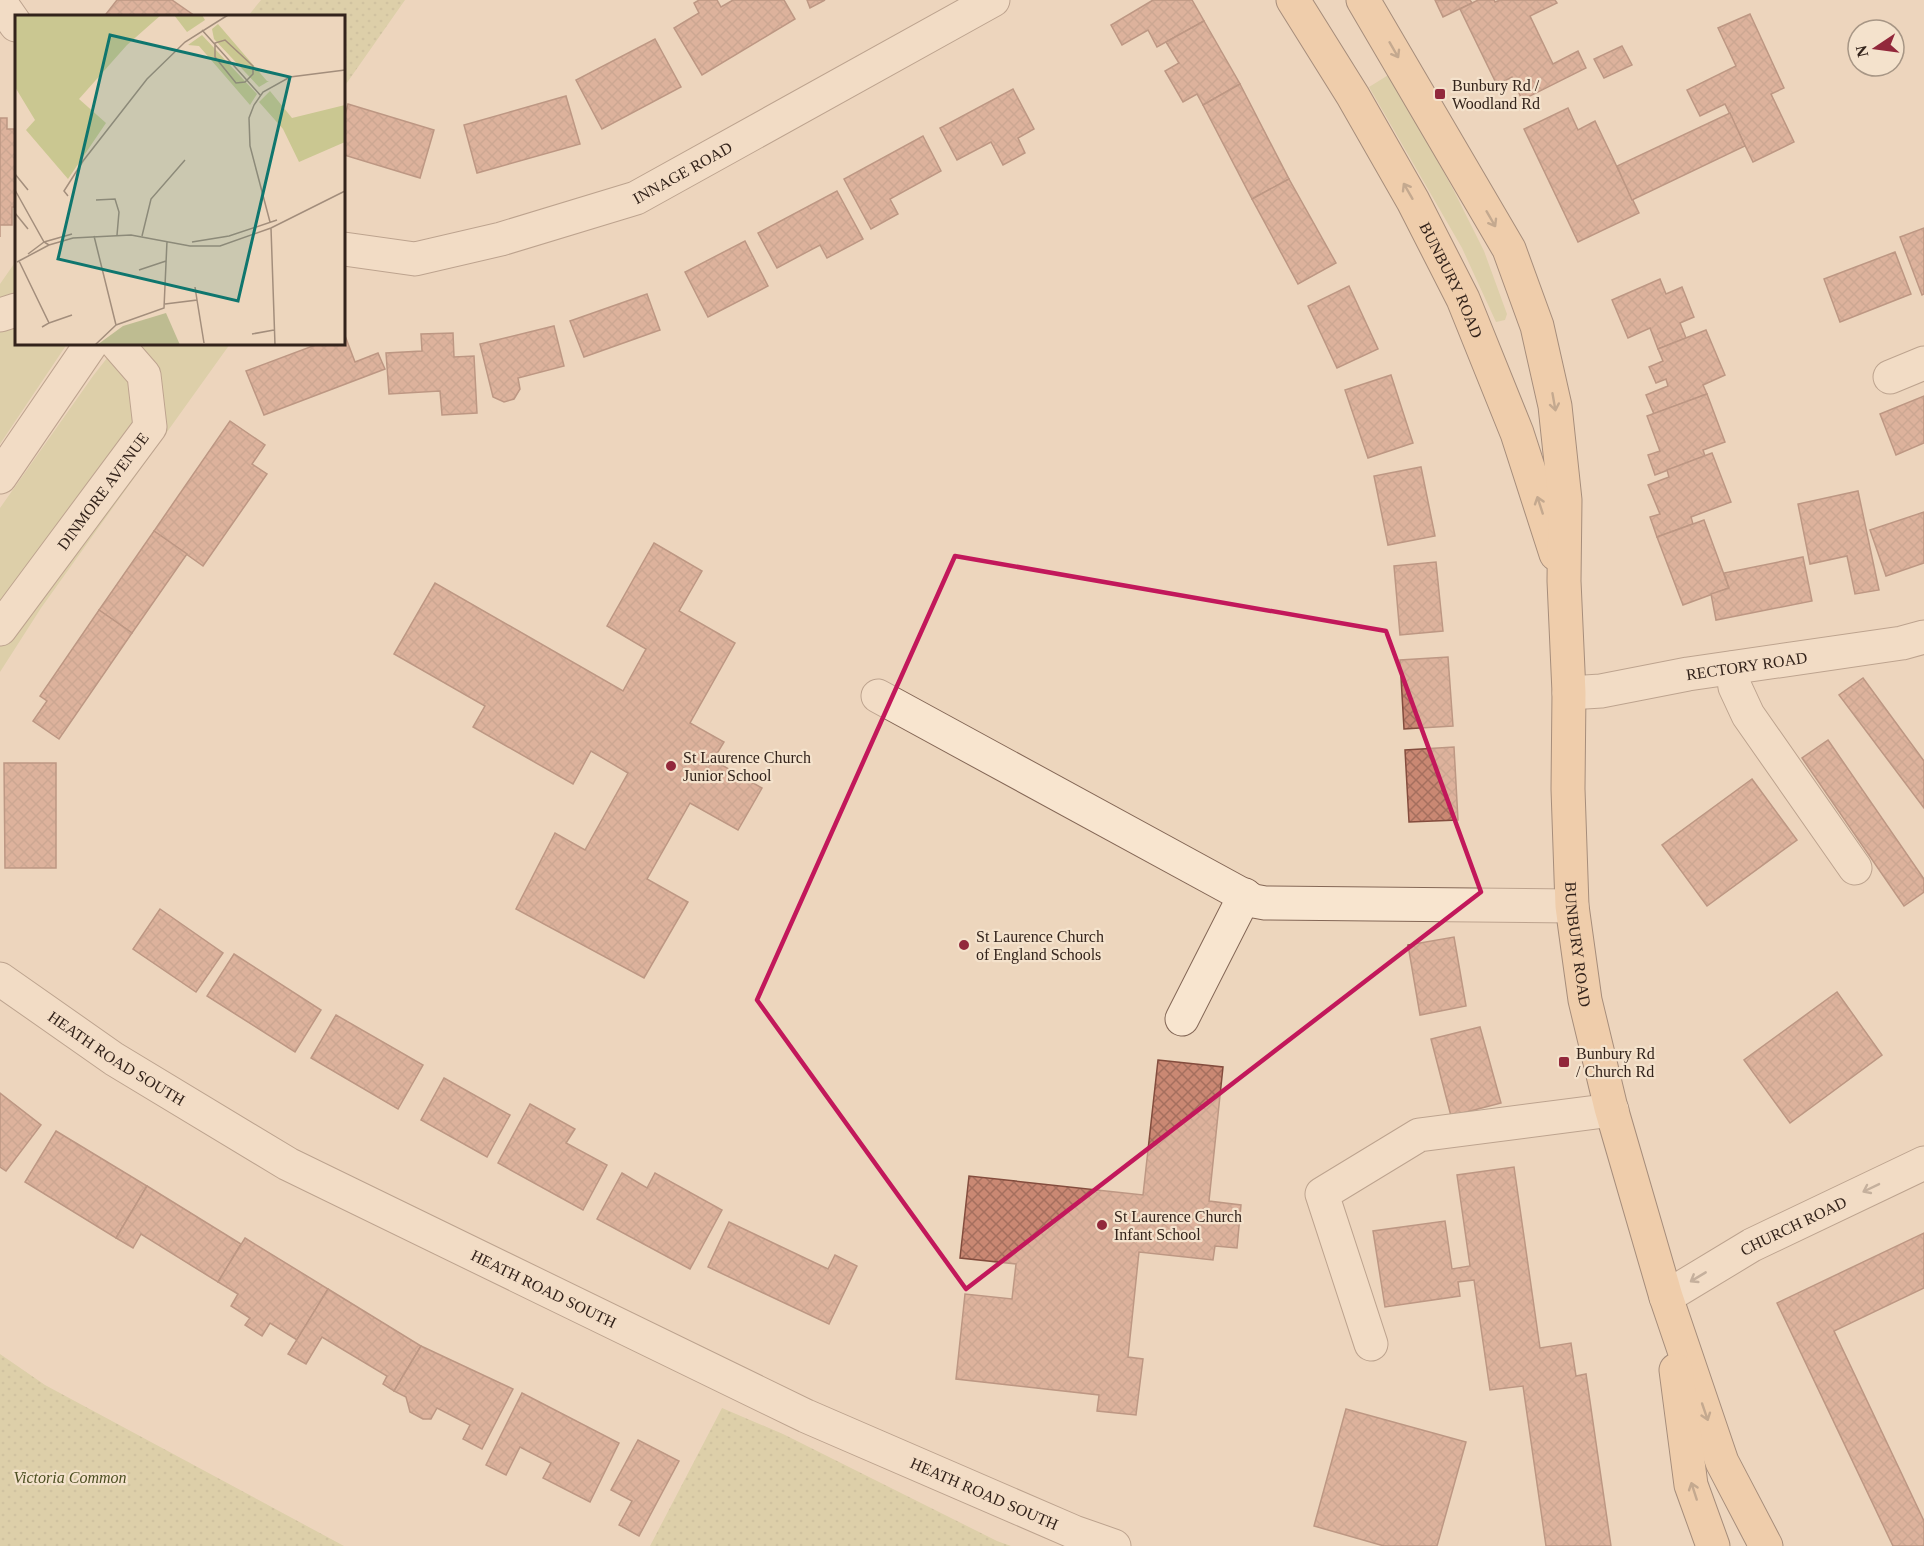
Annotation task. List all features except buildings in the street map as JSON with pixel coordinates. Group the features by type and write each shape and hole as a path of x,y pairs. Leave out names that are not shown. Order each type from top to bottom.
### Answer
{"main road":[{"name":"BUNBURY ROAD","path":"1293,0 1353,96 1413,201 1463,299 1517,432 1564,581"},
{"name":"BUNBURY ROAD","path":"1363,0 1373,13 1509,249 1537,326 1555,406 1564,489 1572,906 1585,999 1612,1110 1666,1297"},
{"path":"1666,1297 1691,1485 1713,1546"},
{"path":"1666,1297 1722,1462 1766,1546"}],"street":[{"name":"INNAGE ROAD","path":"345,249 415,259 501,239 636,198 993,0"},
{"path":"0,2 15,24"},
{"path":"0,315 15,310"},
{"path":"0,477 91,345"},
{"name":"DINMORE AVENUE","path":"0,629 150,428 144,375 118,345"},
{"path":"1890,377 1924,363"},
{"name":"RECTORY ROAD","path":"1569,693 1601,691 1732,668 1902,643 1924,637"},
{"path":"1732,668 1735,687 1748,715 1855,868"},
{"path":"878,696 1254,901 1265,903 1572,906"},
{"path":"1182,1018 1245,896"},
{"name":"HEATH ROAD SOUTH","path":"0,979 114,1059 288,1164 806,1416 1074,1532 1114,1546"},
{"path":"1371,1344 1322,1194 1419,1136 1612,1110"},
{"name":"CHURCH ROAD","path":"1666,1297 1752,1245 1924,1163"}],"highlighted area":[{"path":"955,556 1386,631 1481,892 966,1289 757,1000"}],"green space":[{"path":"261,0 405,0 345,86 345,15 249,15"},
{"path":"1390,74 1484,251 1507,314 1505,320 1496,322 1462,248 1369,87"},
{"path":"15,262 15,345 66,345 0,444 0,284"},
{"path":"117,345 229,345 41,608 0,672 0,508"},
{"name":"Victoria Common","path":"0,1354 45,1385 344,1546 0,1546"},
{"path":"722,1408 783,1434 1011,1546 650,1546"}],"place":[{"name":"Bunbury Rd / Woodland Rd","path":"1440,94"},
{"name":"St Laurence Church Junior School","path":"671,766"},
{"name":"St Laurence Church of England Schools","path":"964,945"},
{"name":"Bunbury Rd / Church Rd","path":"1564,1062"},
{"name":"St Laurence Church Infant School","path":"1102,1225"}]}
